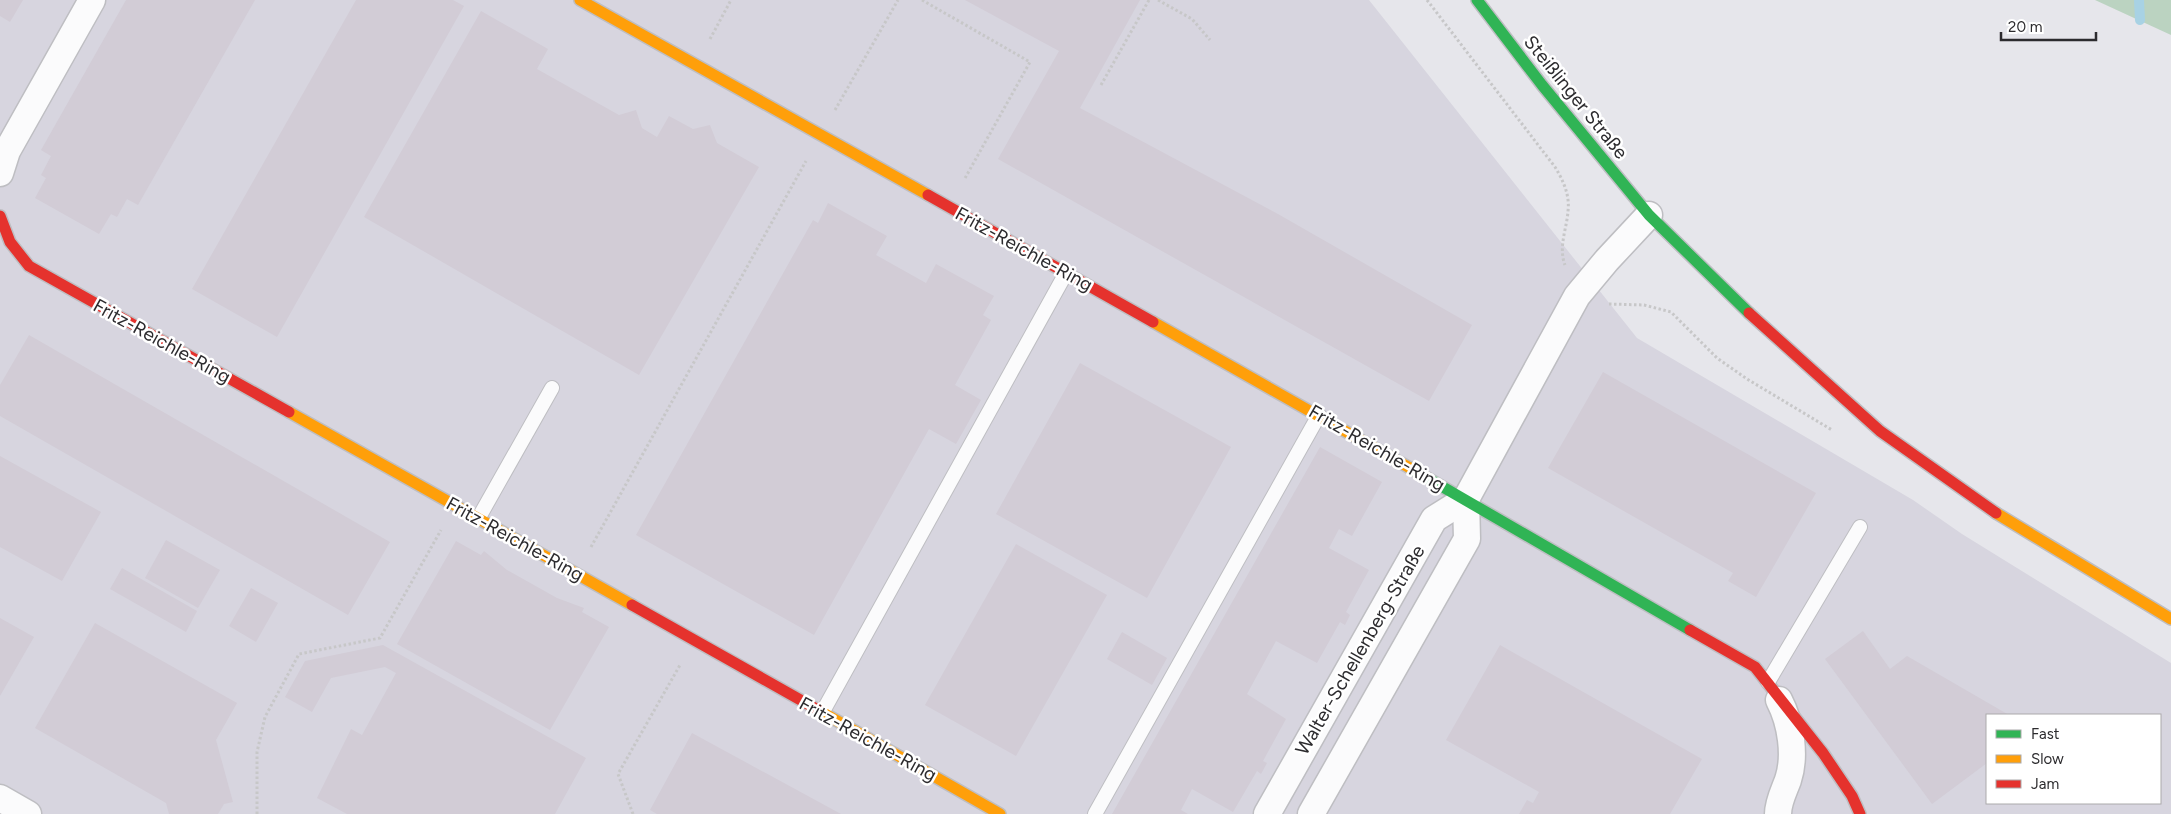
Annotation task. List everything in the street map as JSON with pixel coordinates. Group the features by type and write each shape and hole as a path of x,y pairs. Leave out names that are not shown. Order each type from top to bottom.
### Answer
{"street":[{"path":"0,173 7,151 92,0"},
{"name":"Fritz-Reichle-Ring","path":"580,0 1319,414 1466,499"},
{"name":"Steißlinger Straße","path":"1477,0 1542,85 1649,215 1754,318 1880,431 1974,499 2171,619"},
{"name":"Walter-Schellenberg-Straße","path":"1267,814 1434,519 1466,499 1577,296 1649,215"},
{"name":"Fritz-Reichle-Ring","path":"0,216 10,242 29,266"},
{"name":"Fritz-Reichle-Ring","path":"0,249 1000,814"},
{"path":"1466,499 1755,667 1823,753 1852,796 1860,814"},
{"name":"Walter-Schellenberg-Straße","path":"1310,814 1467,538 1466,499"},
{"path":"1768,682 1782,707 1790,730 1792,754 1789,778 1778,814"},
{"path":"0,798 28,814"}],"lane":[{"path":"822,713 1066,273"},
{"path":"478,519 552,388"},
{"path":"1095,814 1319,414"},
{"path":"1768,682 1860,527"}],"path":[{"path":"696,64 731,0"},
{"path":"578,574 588,552 898,0"},
{"path":"922,0 1030,62 949,207"},
{"path":"1101,85 1149,0"},
{"path":"1158,0 1192,19 1210,40"},
{"path":"257,814 257,752 266,717 299,654 380,638 454,506"},
{"path":"632,814 618,774 694,640"}],"shaded area":[{"path":"0,0 1369,0 1637,338 1913,500 1962,534 2171,663 2171,814 0,814"}],"green space":[{"path":"2095,0 2171,0 2171,35"}],"building":[{"path":"0,0 23,0 10,22 0,16"},
{"path":"126,0 255,0 138,205 127,199 117,217 111,214 99,234 35,198 46,178 41,175 51,156 41,150"},
{"path":"356,0 453,0 464,6 277,337 192,289"},
{"path":"965,0 1140,0 1080,108 1278,214 1472,325 1429,401 998,159 1059,51"},
{"path":"481,11 548,49 537,69 619,115 636,110 642,128 657,137 669,116 693,129 710,125 717,143 759,167 639,375 364,217"},
{"path":"828,203 887,236 876,255 926,283 936,264 994,296 983,315 991,320 955,385 981,400 956,444 929,429 814,635 636,535 813,220 818,223"},
{"path":"29,335 390,542 348,615 0,416 0,385"},
{"path":"1080,363 1231,447 1147,598 996,514"},
{"path":"1603,372 1816,493 1756,597 1728,581 1733,573 1548,468"},
{"path":"1320,447 1382,482 1352,536 1339,529 1329,548 1369,570 1346,612 1350,615 1345,625 1340,622 1317,663 1276,641 1247,694 1286,719 1263,761 1267,763 1261,774 1257,771 1233,812 1192,789 1181,810 1188,814 1112,814"},
{"path":"0,456 101,512 62,581 0,547"},
{"path":"166,540 220,570 198,608 145,578"},
{"path":"456,541 481,555 484,551 507,570 557,598 584,608 582,612 609,627 550,730 397,644"},
{"path":"1016,544 1107,595 1016,756 925,705"},
{"path":"122,568 197,611 186,632 110,589"},
{"path":"251,588 278,603 256,642 229,626"},
{"path":"0,618 34,637 0,696"},
{"path":"95,623 237,703 216,740 233,802 224,804 218,814 169,814 166,803 35,728"},
{"path":"1863,631 1890,669 1907,656 2007,714 1986,714 1986,764 1932,804 1825,659"},
{"path":"1122,632 1167,658 1152,685 1107,659"},
{"path":"383,645 586,758 555,814 347,814 317,798 351,729 362,735 396,673 385,667 331,678 312,712 285,697 305,661"},
{"path":"1500,645 1702,759 1670,814 1519,814 1527,800 1533,803 1539,792 1446,740"},
{"path":"692,733 841,814 657,814 650,810"}],"waterway":[{"path":"2139,0 2140,20"}],"traffic: fast":[{"path":"1477,0 1542,85 1649,215 1749,313"},
{"path":"1410,468 1690,630"}],"traffic: slow":[{"path":"580,0 928,195"},
{"path":"1153,322 1410,468"},
{"path":"289,412 632,605"},
{"path":"1996,513 2171,619"},
{"path":"820,711 1000,814"}],"traffic: jam":[{"path":"928,195 1153,322"},
{"path":"0,216 10,242 29,266 289,412"},
{"path":"1749,313 1880,431 1996,513"},
{"path":"632,605 820,711"},
{"path":"1690,630 1755,667 1823,753 1852,796 1860,814"}]}
